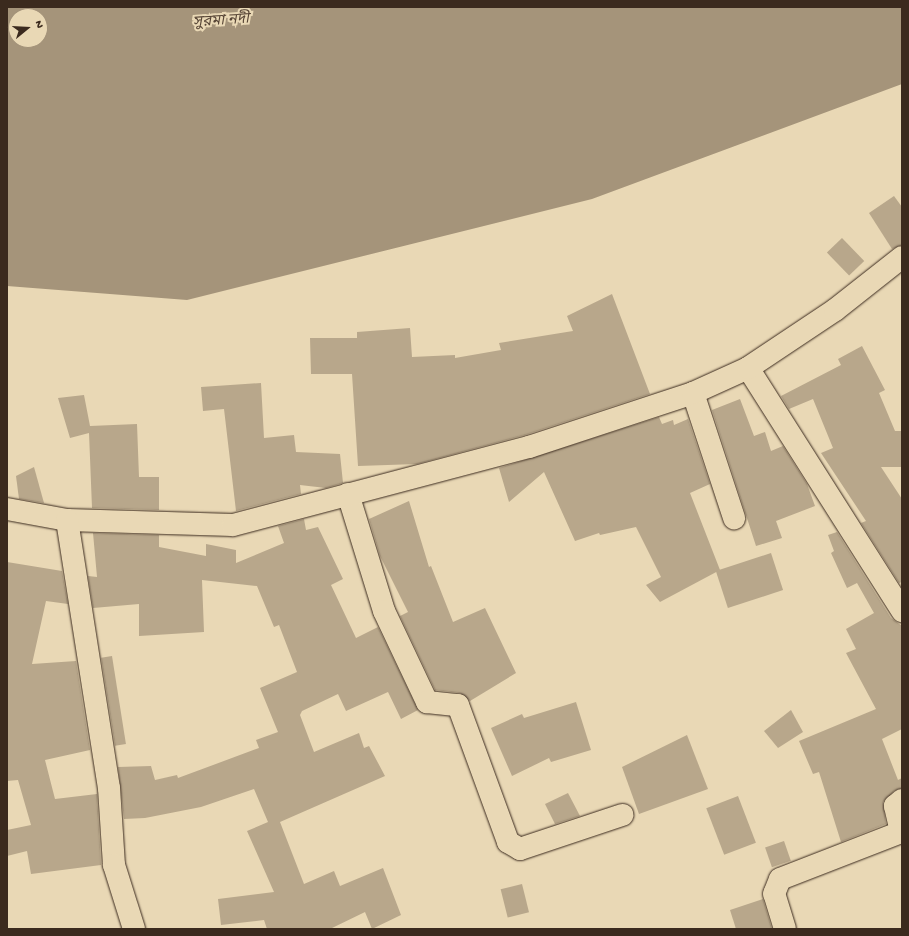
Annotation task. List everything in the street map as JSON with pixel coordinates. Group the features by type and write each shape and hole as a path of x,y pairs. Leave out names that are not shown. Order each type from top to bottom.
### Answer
{"street":[{"path":"7,509 67,520 233,525 529,447 693,393 748,368 836,310 902,257"},
{"path":"748,368 902,611"},
{"path":"693,393 734,518"},
{"path":"348,494 384,611 427,702 458,705 508,842 520,848 622,815"},
{"path":"67,520 108,788 114,865 134,929"},
{"path":"785,929 774,894 780,879 901,832 895,806 902,800"}],"water":[{"name":"সুরমা নদী","path":"7,7 902,7 902,84 592,199 187,300 7,286"}],"building":[{"path":"894,196 902,207 902,245 892,249 869,213"},
{"path":"842,238 864,261 849,276 827,253"},
{"path":"612,294 650,394 525,435 417,464 358,466 352,374 311,374 310,338 357,338 357,332 410,328 412,357 455,355 455,358 501,350 499,343 573,331 567,316"},
{"path":"862,346 885,390 879,393 895,431 902,431 902,467 881,467 902,499 902,582 899,583 861,523 866,521 821,453 833,448 813,399 789,409 781,396 841,365 838,359"},
{"path":"261,383 264,438 294,435 296,452 340,454 343,483 326,488 300,485 301,494 236,511 224,409 203,411 201,387"},
{"path":"84,395 90,426 137,424 139,477 159,477 159,510 92,508 89,433 70,438 58,398"},
{"path":"740,399 754,436 765,432 771,451 783,446 807,484 815,506 776,521 782,538 756,546 712,410"},
{"path":"659,417 662,424 673,420 674,425 688,419 710,484 690,493 720,570 660,602 646,585 661,577 636,527 600,535 599,533 575,541 544,472 509,502 499,468"},
{"path":"34,467 44,503 19,499 16,476"},
{"path":"409,501 429,567 431,566 453,622 485,608 516,673 470,701 460,693 435,690 400,616 408,612 380,556 369,519"},
{"path":"304,519 306,530 318,527 343,579 331,585 356,638 378,627 418,710 401,719 388,692 346,711 338,694 302,711 300,715 314,752 359,733 364,748 369,746 385,776 280,822 304,884 334,871 340,886 383,868 401,915 372,929 365,912 330,929 267,929 264,920 221,925 218,899 274,892 247,831 268,822 254,789 201,807 145,818 124,819 118,767 151,766 155,780 177,775 178,778 259,748 256,740 278,732 260,688 297,672 279,625 274,627 257,586 202,580 204,632 139,636 139,604 93,608 88,576 97,577 93,533 159,535 159,547 206,556 206,544 236,550 236,563 284,543 278,526"},
{"path":"837,532 891,618 902,626 902,729 882,739 898,780 902,778 902,788 894,791 883,802 886,824 841,842 819,772 813,774 799,741 876,709 846,653 856,649 846,629 874,613 857,583 847,588 831,553 834,551 828,535"},
{"path":"771,553 783,590 728,608 716,571"},
{"path":"7,562 62,571 68,604 46,601 32,664 76,661 90,750 45,760 55,799 97,794 101,865 31,874 27,851 7,856 7,830 31,825 18,780 7,781"},
{"path":"112,656 126,744 115,746 101,658"},
{"path":"576,702 591,750 551,762 549,758 512,776 491,728 522,714 524,718"},
{"path":"791,710 803,732 778,748 764,731"},
{"path":"687,735 708,789 639,814 622,767"},
{"path":"568,793 580,816 555,824 545,804"},
{"path":"738,796 756,843 724,855 706,808"},
{"path":"784,841 791,861 772,867 765,848"},
{"path":"522,884 529,912 508,917 501,889"},
{"path":"763,899 772,929 736,929 730,910"}]}
